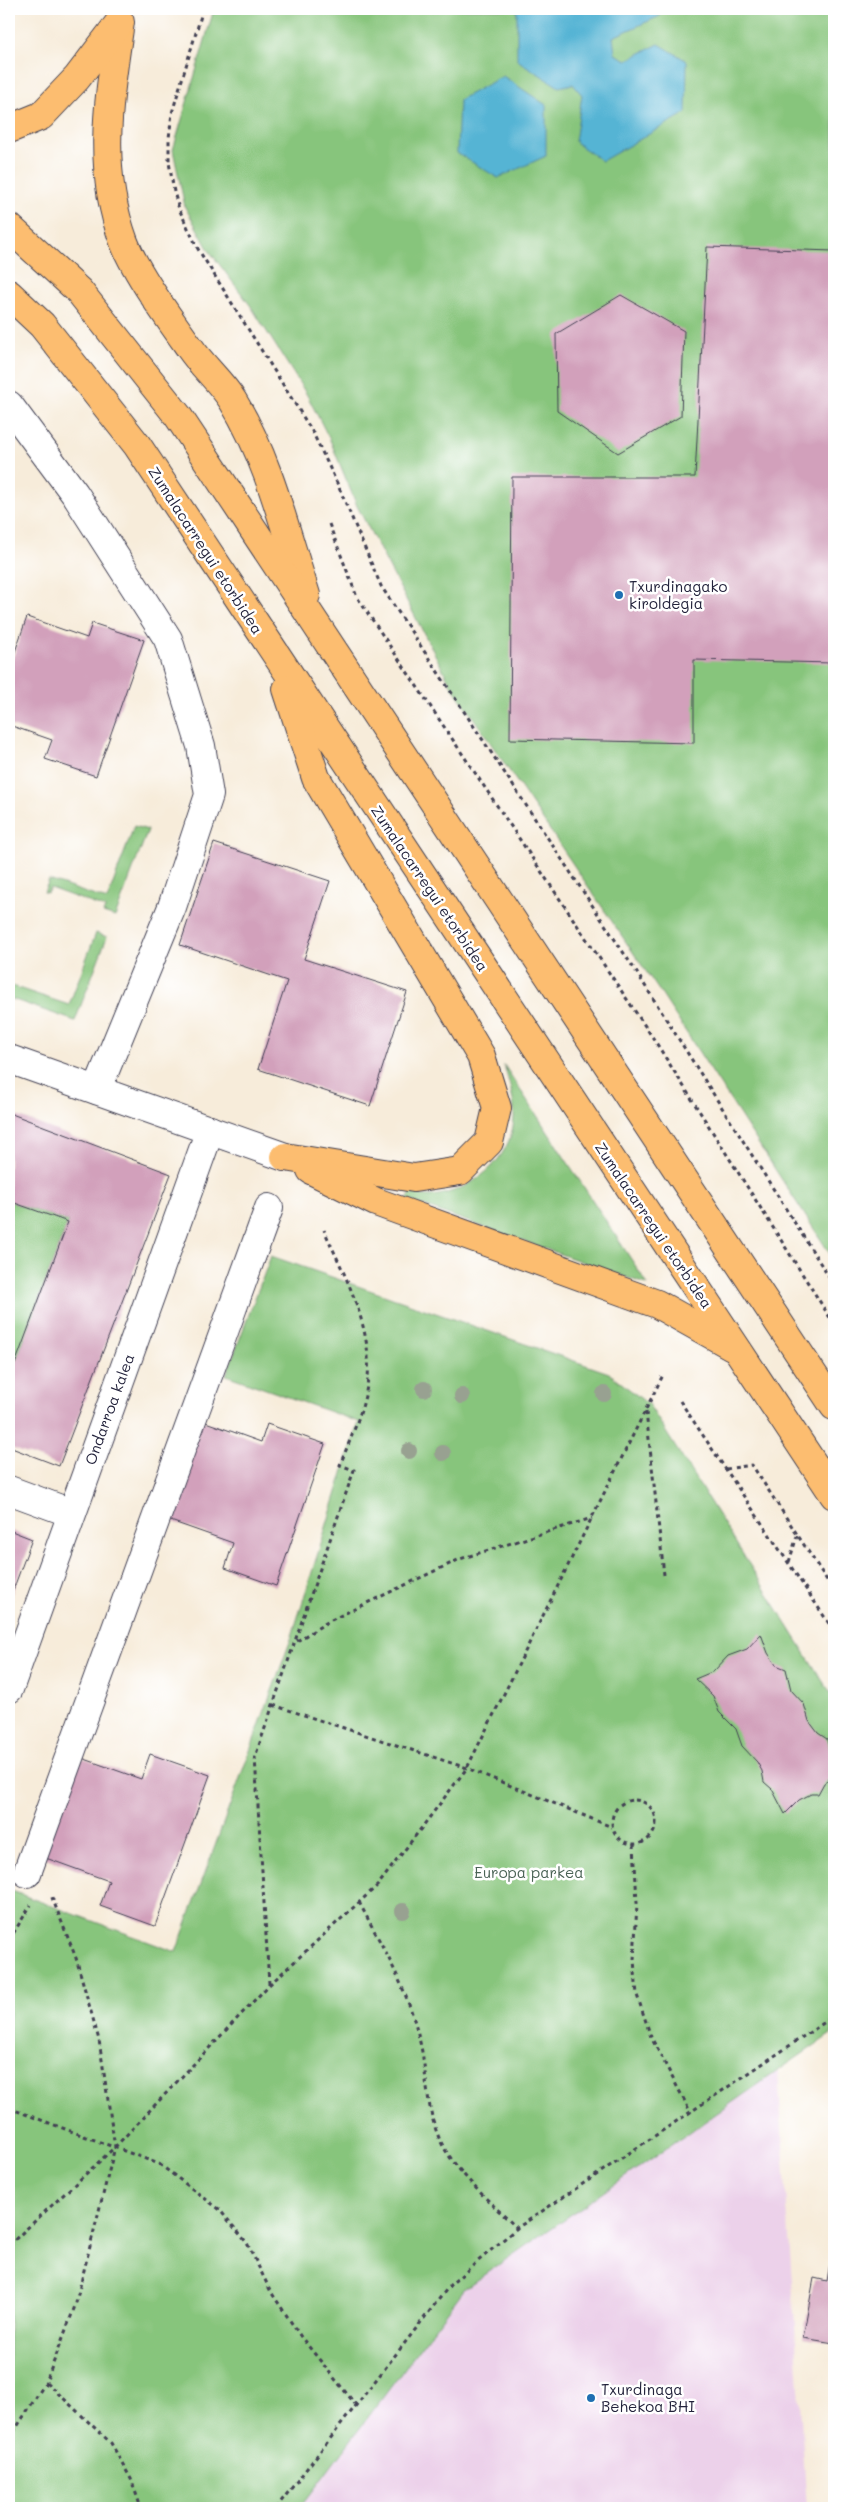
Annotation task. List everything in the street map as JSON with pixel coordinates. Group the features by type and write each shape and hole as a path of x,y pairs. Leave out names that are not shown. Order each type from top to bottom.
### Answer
{"main road":[{"path":"9,129 41,116 78,78 122,15"},
{"path":"122,15 107,113 106,166 114,210 125,244 145,279 191,350 232,400 260,452 318,630"},
{"path":"9,227 80,291 178,416 318,630 834,1406"},
{"name":"Zumalacarregui etorbidea","path":"9,294 42,325 138,445 276,657 834,1496"},
{"path":"276,657 316,778 481,1056 497,1108 489,1142 460,1171 414,1178 286,1157"},
{"path":"286,1157 376,1202 657,1304 737,1349"}],"street":[{"path":"9,405 75,494 168,639 202,746 210,795 172,907 97,1090"},
{"path":"9,1059 286,1157"},
{"name":"Ondarroa kalea","path":"9,1689 210,1130"},
{"path":"27,1873 269,1208"},
{"path":"9,1490 71,1513"}],"path":[{"path":"203,9 172,113 168,138 169,162 174,192 179,209 198,249 312,432 338,484 381,586 637,973 834,1285"},
{"path":"329,524 357,597 655,1040 834,1324"},
{"path":"269,1985 255,1757 354,1470 340,1465 360,1415 368,1378 367,1341 356,1301 324,1230"},
{"path":"9,2245 115,2147 269,1985 378,1884 467,1768 663,1375"},
{"path":"680,1401 834,1631"},
{"path":"646,1411 664,1575"},
{"path":"726,1469 752,1465 834,1592"},
{"path":"296,1642 329,1621 460,1560 592,1517"},
{"path":"789,1563 797,1536"},
{"path":"273,1705 467,1768 612,1827"},
{"path":"637,1800 645,1803 654,1814 654,1829 645,1841 634,1844 618,1839 612,1827 614,1813 623,1803 637,1800"},
{"path":"634,1844 637,1903 634,1960 637,1995 651,2037 691,2113"},
{"path":"9,2439 46,2382 75,2306 115,2147 99,2040 76,1958 48,1889"},
{"path":"359,1902 402,1984 419,2039 430,2107 443,2146 474,2186 517,2228"},
{"path":"9,1940 31,1904"},
{"path":"276,2508 450,2285 517,2228 834,2016"},
{"path":"9,2108 159,2164 219,2209 247,2243 271,2292 302,2337 356,2406"},
{"path":"46,2382 111,2443 131,2478 141,2508"}],"shaded area":[{"name":"Txurdinaga Behekoa BHI","path":"778,2071 807,2508 300,2508 465,2288"}],"green space":[{"name":"Txurdinagako kiroldegia","path":"214,9 834,9 834,1260 660,992 451,685 357,506 330,440 307,395 250,305 210,252 185,207 173,150"},
{"path":"134,826 148,830 115,917 103,913 105,908 50,888 47,893 44,892 49,880 107,900"},
{"path":"96,933 107,937 75,1021 9,998 9,985 69,1005"},
{"path":"504,1065 648,1285 407,1200 411,1193 430,1196 445,1194 460,1188 486,1172 497,1160 506,1147 514,1118 513,1098"},
{"path":"9,1201 68,1222 15,1364 9,1362"},
{"name":"Europa parkea","path":"271,1256 609,1373 649,1405 834,1699 834,2032 465,2288 300,2508 9,2508 9,1890 176,1952 291,1639 359,1422 226,1375"}],"water":[{"path":"517,9 660,9 660,16 613,37 615,54 627,60 659,44 687,61 686,113 602,161 575,142 582,95 573,84 559,87 517,60"},
{"path":"503,76 546,105 546,156 498,178 457,153 459,100"}],"building":[{"path":"707,247 834,251 834,663 694,660 694,743 510,739 512,477 695,477"},
{"path":"621,295 684,331 681,416 618,453 557,411 556,334"},
{"path":"27,617 87,638 92,623 144,640 96,776 45,759 52,740 9,725 9,669"},
{"path":"214,843 330,881 304,959 407,992 370,1106 258,1069 287,981 180,945"},
{"path":"9,1113 171,1174 59,1466 9,1447 9,1362 15,1364 68,1222 9,1201"},
{"path":"200,1420 261,1442 267,1424 325,1444 276,1586 225,1568 233,1543 165,1519"},
{"path":"9,1530 32,1539 9,1601"},
{"path":"761,1634 768,1653 776,1665 786,1669 791,1690 804,1704 809,1721 818,1733 827,1739 834,1758 834,1776 824,1783 818,1794 811,1794 799,1800 785,1814 772,1789 764,1782 762,1771 757,1762 742,1746 736,1729 719,1712 713,1696 695,1679 714,1671 728,1656 747,1649"},
{"path":"150,1754 210,1775 155,1926 100,1906 109,1881 43,1857 79,1757 141,1779"},
{"path":"833,2244 834,2343 803,2338 814,2278 827,2281"}],"place":[{"name":"Txurdinagako kiroldegia","path":"619,595"},
{"name":"Txurdinaga Behekoa BHI","path":"591,2398"}]}
